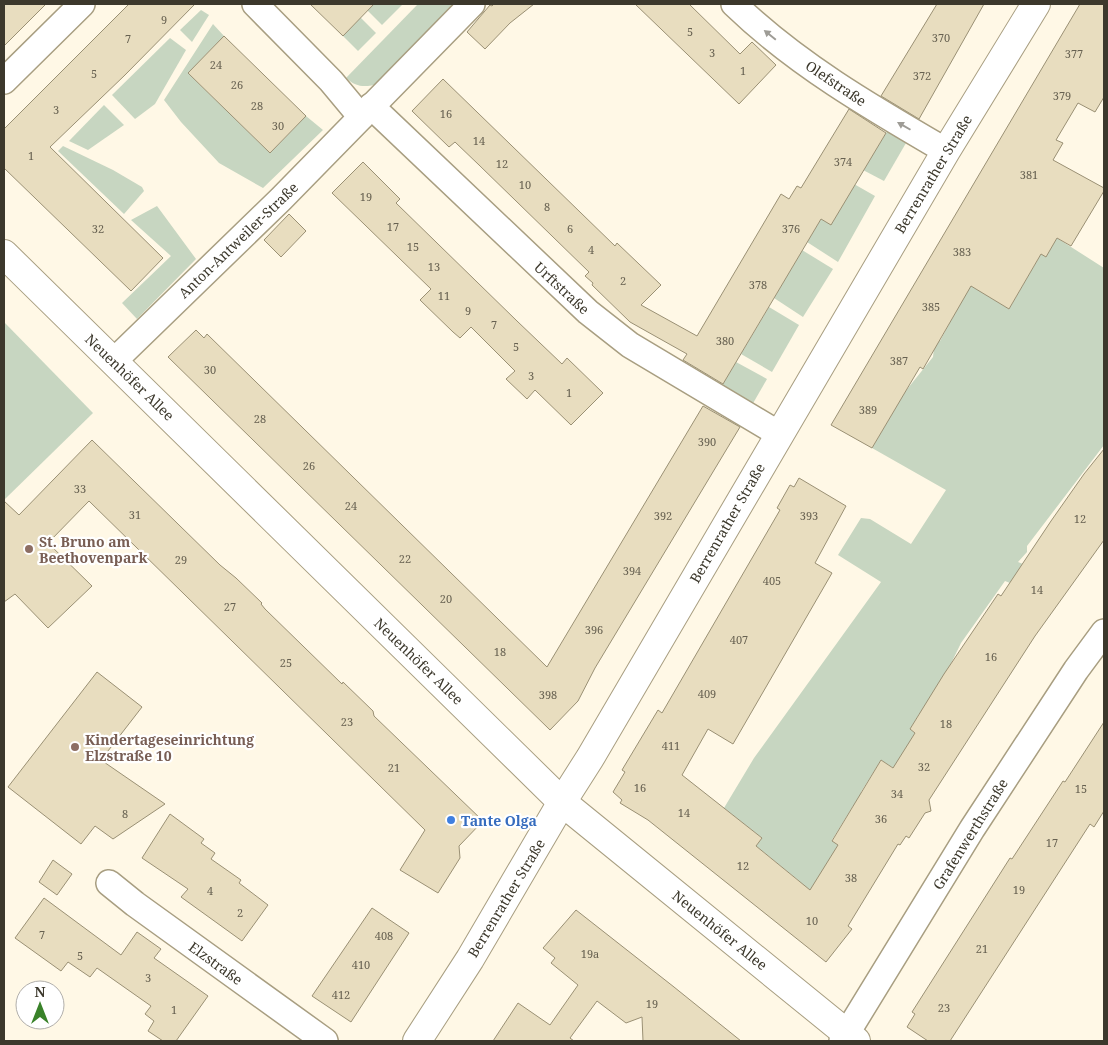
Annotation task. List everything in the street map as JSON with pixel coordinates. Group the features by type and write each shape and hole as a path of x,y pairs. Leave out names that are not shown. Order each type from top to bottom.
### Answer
{"street":[{"path":"4,81 82,4"},
{"path":"255,4 331,81 366,111"},
{"name":"Anton-Antweiler-Straße","path":"114,362 281,199 472,4"},
{"name":"Olefstraße","path":"734,4 804,62 860,101 946,151"},
{"name":"Berrenrather Straße","path":"417,1041 470,959 590,758 946,151 1036,4"},
{"name":"Urftstraße","path":"366,111 588,312 630,345 780,434"},
{"name":"Neuenhöfer Allee","path":"4,254 562,802 848,1039"},
{"name":"Grafenwerthstraße","path":"848,1039 977,822 1076,670 1104,632"},
{"name":"Elzstraße","path":"109,884 325,1041"}],"green space":[{"path":"374,4 403,4 382,25 367,10"},
{"path":"418,4 458,4 379,84 361,86 354,84 346,78"},
{"path":"201,10 209,15 192,42 180,30"},
{"path":"360,17 376,33 358,51 343,36"},
{"path":"213,24 224,36 188,73 270,153 306,116 323,130 263,188 219,163 181,122 164,100"},
{"path":"170,38 186,50 155,104 135,119 112,95"},
{"path":"104,105 124,125 88,150 69,141"},
{"path":"888,130 906,143 884,181 863,170"},
{"path":"63,146 113,170 142,187 144,191 124,214 58,151"},
{"path":"854,184 875,196 838,262 807,242 821,219 831,224"},
{"path":"157,206 196,259 137,319 122,303 171,256 131,220"},
{"path":"1057,238 1104,268 1104,445 1027,546 1027,552 1018,562 1023,564 1010,583 1005,581 961,643 925,717 919,714 910,729 915,733 895,769 881,760 861,792 871,798 853,806 832,840 838,845 814,899 798,880 756,846 762,838 724,808 754,758 881,582 838,555 861,518 870,519 911,544 946,490 872,448 904,393 933,357 935,339 940,341 970,285 1009,309 1041,254"},
{"path":"802,250 833,269 803,317 774,298"},
{"path":"769,307 799,325 772,372 741,354"},
{"path":"4,322 93,413 4,500"},
{"path":"736,362 767,379 752,405 721,387"}],"building":[{"path":"4,4 46,4 4,46"},
{"path":"129,4 195,4 50,147 163,258 131,291 4,168 4,129"},
{"path":"310,4 374,4 343,36"},
{"path":"534,4 510,23 485,49 467,32 490,5"},
{"path":"635,4 689,4 740,54 752,42 776,65 739,104"},
{"path":"937,4 984,4 919,119 881,96"},
{"path":"1080,4 1104,4 1104,97 1095,112 1078,103 1056,140 1063,143 1053,160 1104,188 1104,191 1071,246 1057,238 1046,257 1041,254 1009,309 971,286 923,369 920,367 872,448 831,425"},
{"path":"224,36 306,116 270,153 188,73"},
{"path":"443,79 615,246 617,243 661,285 641,305 697,336 781,194 789,199 797,186 801,188 849,109 886,133 831,225 821,219 723,384 683,360 687,354 630,322 592,285 593,283 585,276 589,272 479,165 455,142 449,147 412,111"},
{"path":"363,162 400,199 396,203 517,321 562,364 567,358 603,393 571,425 535,390 527,399 506,379 515,371 471,327 460,338 420,300 431,289 332,193"},
{"path":"289,214 306,231 281,257 264,240"},
{"path":"196,330 204,338 207,334 547,667 703,406 740,427 595,668 578,701 550,730 168,357"},
{"path":"92,440 220,565 262,603 265,609 342,684 343,682 373,711 374,716 483,821 459,846 460,858 438,893 400,870 425,830 89,501 48,543 92,586 48,628 15,594 4,602 4,501 19,515"},
{"path":"1104,449 1104,540 1035,636 929,800 931,811 925,813 909,838 906,836 900,845 898,844 848,926 852,929 826,962 648,820 620,803 622,800 613,792 625,772 622,770 658,710 662,713 780,510 777,508 790,485 794,487 799,478 846,506 815,563 832,573 733,744 708,729 682,775 762,838 756,846 810,890 838,845 832,841 881,760 893,768 915,733 910,729 944,674 998,594 1001,596 1051,521"},
{"name":"Kindertageseinrichtung Elzstraße 10","path":"97,672 142,707 101,760 165,804 113,839 95,826 81,844 8,787"},
{"path":"1104,722 1104,811 1094,827 1090,824 950,1041 928,1041 907,1027 915,1014 912,1012 1010,858 1012,859"},
{"path":"170,814 204,839 201,843 215,853 211,859 241,880 239,883 268,905 242,941 181,897 188,889 142,858"},
{"path":"53,860 72,874 57,895 39,882"},
{"path":"44,898 121,955 137,932 161,949 154,958 208,996 176,1041 163,1041 148,1031 154,1021 145,1014 151,1006 97,968 90,977 68,962 61,971 15,938"},
{"path":"372,908 409,933 351,1022 312,996"},
{"path":"576,910 741,1041 643,1041 642,1017 626,1023 597,1001 570,1038 574,1041 493,1041 518,1003 550,1025 578,985 551,963 555,958 543,948"}],"place":[{"name":"St. Bruno am Beethovenpark","path":"29,549"},
{"name":"Kindertageseinrichtung Elzstraße 10","path":"75,747"},
{"name":"Tante Olga","path":"451,820"}]}
